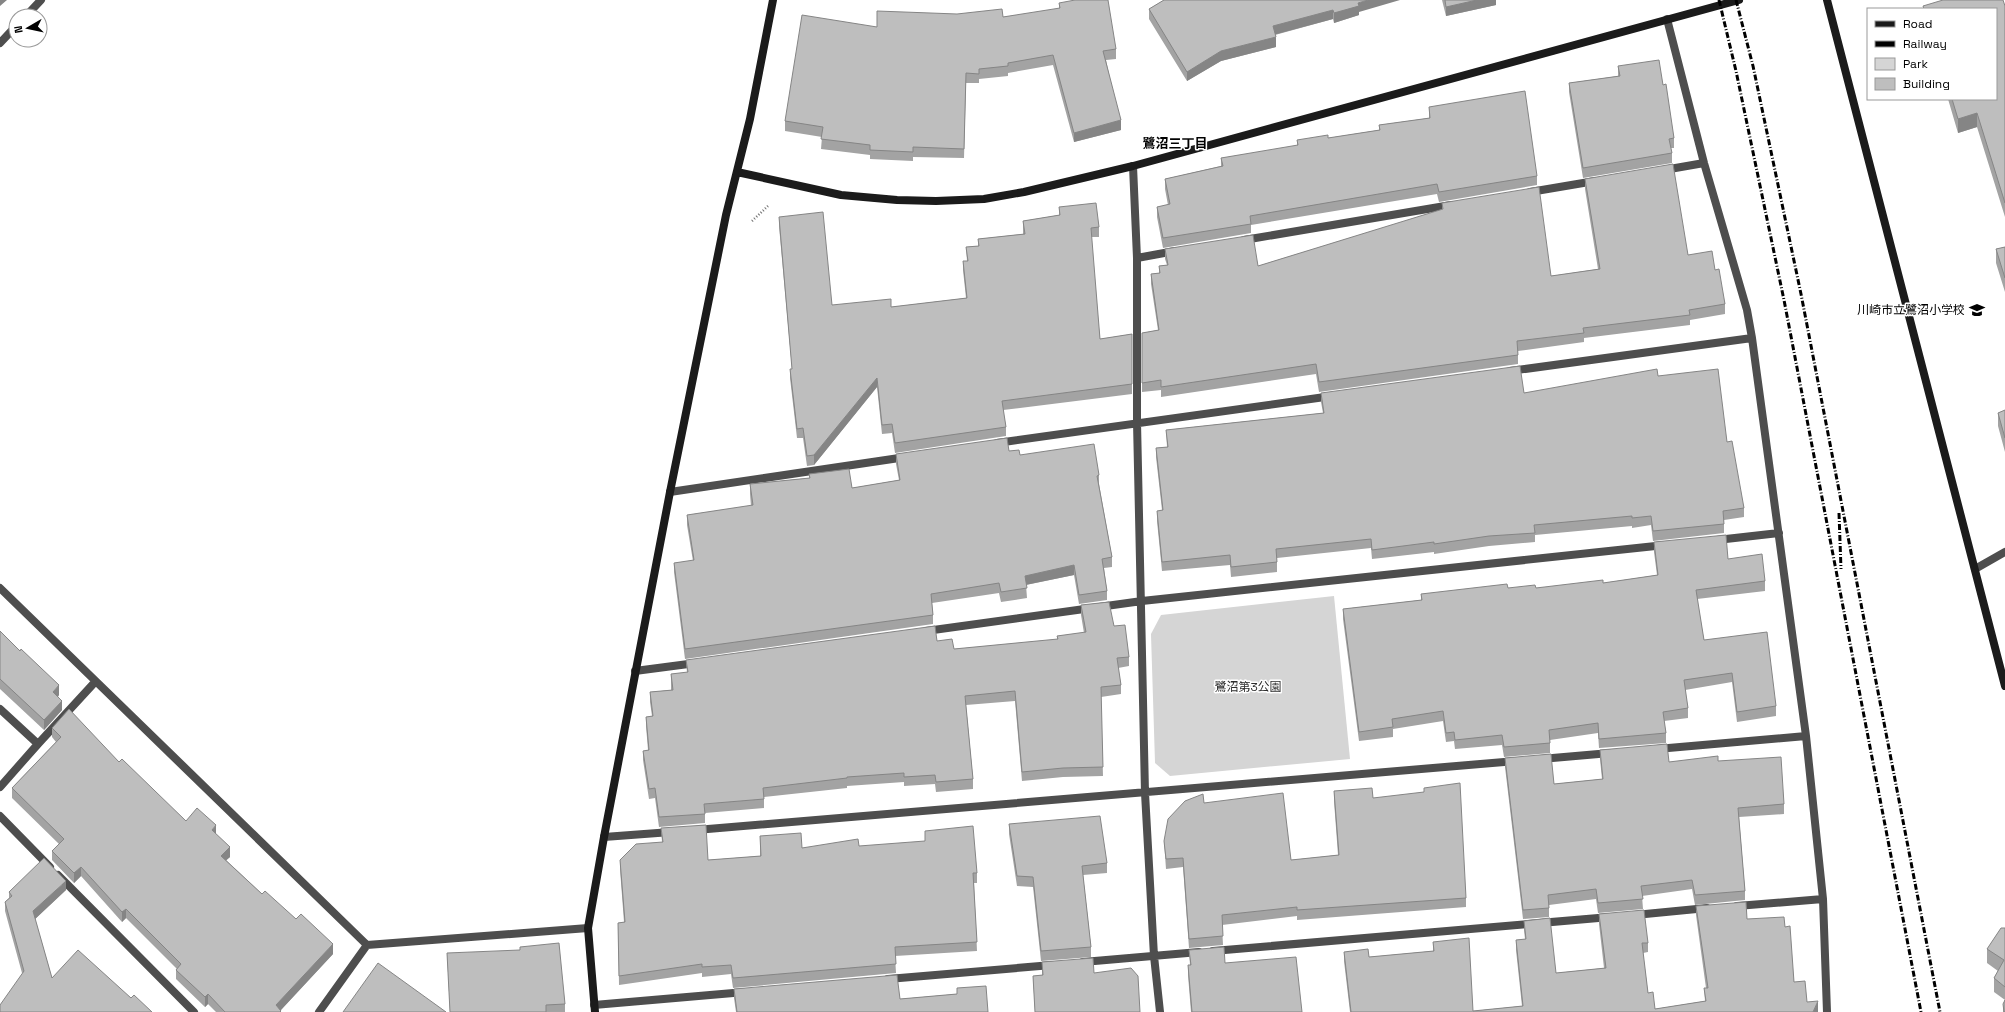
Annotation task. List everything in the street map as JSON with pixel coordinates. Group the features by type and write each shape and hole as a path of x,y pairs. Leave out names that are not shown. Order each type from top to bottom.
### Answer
{"street":[{"path":"34,8 41,0"},
{"path":"752,991 595,1008 588,928 635,671 670,492 726,215 750,119 773,0"},
{"path":"737,172 841,195 936,201 984,199 1024,192 1133,166 1739,0"},
{"path":"1827,0 2005,686"},
{"path":"1667,19 1704,163 1747,310 1752,338 1806,736 1822,899 1827,1012"},
{"path":"0,43 8,34"},
{"path":"1657,171 1704,163"},
{"path":"1133,166 1137,258 1137,422 1145,793 1154,956 1160,1012"},
{"path":"1523,193 1602,180"},
{"path":"1239,240 1460,204"},
{"path":"1137,258 1184,250"},
{"path":"1500,373 1752,338"},
{"path":"989,444 1342,394"},
{"path":"670,492 911,456"},
{"path":"1708,540 1779,533"},
{"path":"920,632 1142,601 1677,544"},
{"path":"1975,569 2005,552"},
{"path":"0,588 95,682 367,944 588,928"},
{"path":"635,671 706,661"},
{"path":"0,787 95,682"},
{"path":"0,709 38,744"},
{"path":"1646,750 1806,736"},
{"path":"604,837 1622,752"},
{"path":"0,816 194,1012"},
{"path":"1075,963 1822,899"},
{"path":"319,1012 367,944"},
{"path":"878,980 1059,964"}],"path":[{"path":"752,221 768,206"}],"green space":[{"name":"鷺沼第3公園","path":"1334,596 1350,759 1170,776 1155,763 1151,634 1161,615"}],"building":[{"path":"1075,0 1108,0 1116,49 1103,51 1121,120 1074,133 1053,55 1008,63 1008,66 979,69 979,74 966,73 964,149 913,147 913,152 870,150 870,145 821,139 823,127 785,121 802,15 877,27 877,11 957,14 1002,9 1003,17 1060,8 1059,3"},
{"path":"1164,0 1368,0 1358,3 1359,6 1334,13 1333,10 1273,26 1276,37 1221,51 1187,72 1149,9"},
{"path":"1445,0 1477,0 1446,7"},
{"path":"1943,0 2003,0 2005,6 2005,203 1977,113 1958,119 1952,100 1997,100 1997,8 1924,8 1923,6"},
{"path":"1659,60 1663,85 1666,84 1674,138 1669,139 1672,153 1583,168 1569,83 1620,76 1618,66"},
{"path":"1525,91 1537,176 1439,192 1437,184 1250,216 1251,224 1163,238 1157,207 1170,204 1165,179 1223,166 1221,158 1298,145 1297,140 1328,135 1328,138 1380,130 1379,125 1430,118 1429,107"},
{"path":"1673,164 1688,255 1712,251 1715,270 1719,269 1725,304 1689,310 1690,315 1583,328 1584,333 1517,341 1518,355 1319,382 1316,364 1161,387 1161,380 1142,383 1142,333 1159,330 1151,274 1160,273 1159,266 1168,265 1165,249 1253,235 1258,266 1443,209 1442,203 1539,187 1551,276 1600,269 1585,179"},
{"path":"1096,203 1099,227 1091,228 1100,339 1132,334 1132,384 1002,401 1006,427 895,443 892,424 882,425 877,378 814,455 807,456 803,428 797,429 790,369 792,369 779,217 823,212 832,305 891,299 891,307 967,298 963,261 968,261 966,247 979,246 978,239 1025,234 1023,221 1060,215 1059,207"},
{"path":"2005,247 2005,278 1996,249"},
{"path":"1520,366 1524,393 1657,369 1658,376 1718,369 1727,442 1732,441 1744,508 1723,511 1724,524 1653,531 1651,516 1632,518 1632,516 1534,525 1535,533 1489,536 1434,544 1434,542 1372,550 1371,539 1276,549 1277,562 1231,567 1230,555 1162,562 1157,511 1163,510 1156,448 1168,447 1166,430 1324,413 1321,393"},
{"path":"2005,410 2005,438 1998,413"},
{"path":"1007,438 1009,451 1019,450 1020,455 1094,444 1099,475 1097,476 1112,557 1102,559 1107,591 1079,595 1074,565 1025,576 1027,588 1001,592 999,583 931,594 933,615 685,649 674,563 694,560 687,515 753,505 750,484 810,478 809,474 849,469 852,488 900,480 896,454"},
{"path":"1726,535 1728,559 1762,554 1765,581 1696,590 1704,640 1767,632 1776,706 1737,712 1732,673 1684,680 1688,708 1663,712 1666,733 1599,739 1598,723 1549,730 1550,743 1504,747 1502,735 1455,740 1454,732 1446,733 1443,711 1392,719 1393,727 1359,732 1343,609 1422,600 1421,594 1507,584 1508,588 1535,585 1536,588 1603,580 1603,583 1658,575 1654,542"},
{"path":"1109,602 1114,626 1125,625 1129,657 1117,658 1121,685 1101,687 1103,767 1063,768 1022,772 1015,691 965,696 973,779 936,782 935,775 904,777 904,773 847,777 763,788 764,799 704,804 705,814 659,817 655,788 649,789 643,751 649,750 646,717 653,716 650,692 673,690 671,674 688,672 686,660 935,626 937,641 952,639 954,649 1058,639 1057,636 1086,632 1081,605"},
{"path":"0,631 20,651 21,649 59,685 53,692 62,701 44,720 0,679"},
{"path":"69,709 119,762 122,759 186,821 197,808 216,825 212,830 230,847 221,856 262,894 265,891 296,919 301,914 333,944 276,1005 281,1011 280,1012 225,1012 208,994 205,997 176,970 181,964 126,909 122,912 81,867 74,873 52,851 64,839 12,788 61,737 52,728"},
{"path":"1667,744 1669,762 1718,756 1718,761 1781,757 1784,804 1738,808 1745,891 1695,895 1692,880 1641,886 1643,899 1598,903 1596,889 1548,895 1549,908 1523,910 1505,758 1551,754 1554,784 1603,779 1600,750"},
{"path":"1460,783 1466,898 1297,910 1297,907 1222,915 1223,936 1189,939 1183,858 1166,859 1164,841 1168,819 1185,801 1203,794 1204,803 1283,793 1291,860 1339,855 1334,791 1372,788 1373,798 1424,792 1424,788"},
{"path":"1100,816 1107,863 1082,866 1091,947 1041,951 1033,877 1017,876 1009,824"},
{"path":"706,825 708,860 761,856 760,836 801,833 802,848 858,839 859,846 925,841 925,831 973,826 977,873 973,873 977,942 895,947 896,964 733,978 731,965 702,967 702,964 619,976 618,923 625,922 620,860 636,844 663,842 661,828"},
{"path":"44,858 66,881 33,911 52,978 78,950 131,998 134,995 152,1012 0,1012 0,1005 24,971 5,902 12,896 9,892"},
{"path":"1746,902 1747,919 1784,917 1785,927 1790,926 1794,982 1805,981 1807,1002 1818,1001 1813,1012 1351,1012 1344,952 1368,949 1369,957 1434,951 1433,942 1469,938 1473,1011 1523,1006 1516,940 1526,939 1524,921 1550,918 1556,973 1606,968 1599,914 1644,910 1648,943 1642,943 1648,993 1653,992 1655,1009 1706,1001 1704,988 1708,988 1696,906"},
{"path":"2001,928 2005,928 2005,987 1994,978 2004,960 1987,949"},
{"path":"559,943 565,1004 546,1005 546,1012 450,1012 447,953 520,950 520,947"},
{"path":"1224,947 1225,963 1296,957 1302,1012 1192,1012 1188,965 1191,965 1189,950"},
{"path":"1093,958 1094,973 1131,968 1138,976 1140,1012 1035,1012 1033,976 1043,975 1042,962"},
{"path":"378,963 446,1012 343,1012"},
{"path":"897,975 900,999 957,994 957,988 986,986 988,1012 737,1012 734,989"},
{"path":"2005,1000 2005,1012 2004,1012 2003,1004"}],"railway":[{"path":"1719,0 1736,71 1784,300 1921,1012"},
{"path":"1736,0 1753,66 1801,294 1940,1012"},
{"path":"1839,513 1841,569"}],"place":[{"name":"川崎市立鷺沼小学校","path":"1977,310"}],"district":[{"name":"鷺沼三丁目","path":"1175,143"}]}
